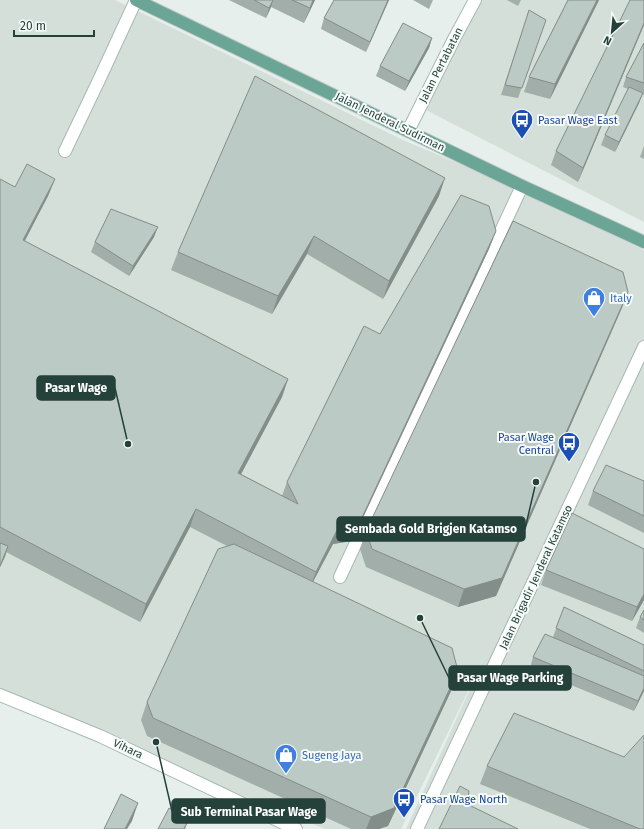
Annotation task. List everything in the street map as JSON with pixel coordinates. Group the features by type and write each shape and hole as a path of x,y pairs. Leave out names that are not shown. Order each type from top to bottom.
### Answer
{"main road":[{"name":"Jalan Jenderal Sudirman","path":"136,0 522,186 644,242"}],"street":[{"path":"65,151 136,0"},
{"name":"Jalan Pertabatan","path":"408,131 475,0"},
{"path":"340,577 522,186"},
{"name":"Jalan Brigadir Jenderal Katamso","path":"417,829 644,347"},
{"name":"Vihara","path":"0,695 100,736 296,829"}],"shaded area":[{"path":"0,0 115,0 403,140 521,190 644,250 644,829 406,829 487,652 401,829 325,829 0,696"},
{"path":"476,0 644,0 644,222 424,109"}],"building":[{"path":"254,0 273,0 269,8"},
{"path":"292,0 313,0 310,8"},
{"path":"334,0 388,0 370,42 324,18"},
{"path":"568,0 597,0 555,84 529,77"},
{"path":"630,0 644,0 644,23 583,168 556,151"},
{"path":"529,10 546,20 522,88 505,85"},
{"path":"403,23 432,38 409,81 380,66"},
{"path":"644,43 644,83 626,77"},
{"path":"255,76 445,178 389,281 314,236 278,296 178,252"},
{"path":"629,87 643,93 619,142 605,135"},
{"path":"27,164 55,179 23,240 288,379 238,473 298,504 287,482 364,326 380,334 461,195 489,206 496,231 359,524 339,526 316,572 196,509 146,604 0,527 0,179 15,187"},
{"path":"111,209 158,227 133,266 95,242"},
{"path":"513,221 623,272 628,292 502,578 464,589 372,549 366,531"},
{"path":"606,465 644,481 644,516 593,491"},
{"path":"572,513 644,549 644,594 637,607 546,570"},
{"path":"0,543 8,546 0,566"},
{"path":"234,544 452,648 458,671 394,808 371,817 153,718 147,702 218,549"},
{"path":"564,607 644,645 644,671 556,628"},
{"path":"644,610 644,620 640,617"},
{"path":"545,634 644,676 644,688 638,701 533,657"},
{"path":"514,713 624,757 644,735 644,829 640,829 487,766"},
{"path":"460,786 469,791 467,804 518,829 439,829"},
{"path":"121,794 138,803 125,829 104,829"},
{"path":"169,808 189,818 184,829 158,829"}],"place":[{"name":"Pasar Wage East","path":"522,140"},
{"name":"Italy","path":"594,318"},
{"name":"Pasar Wage","path":"128,444"},
{"name":"Pasar Wage Central","path":"569,462"},
{"name":"Sembada Gold Brigjen Katamso","path":"536,482"},
{"name":"Pasar Wage Parking","path":"420,618"},
{"name":"Sub Terminal Pasar Wage","path":"156,742"},
{"name":"Sugeng Jaya","path":"286,774"},
{"name":"Pasar Wage North","path":"404,818"}]}
